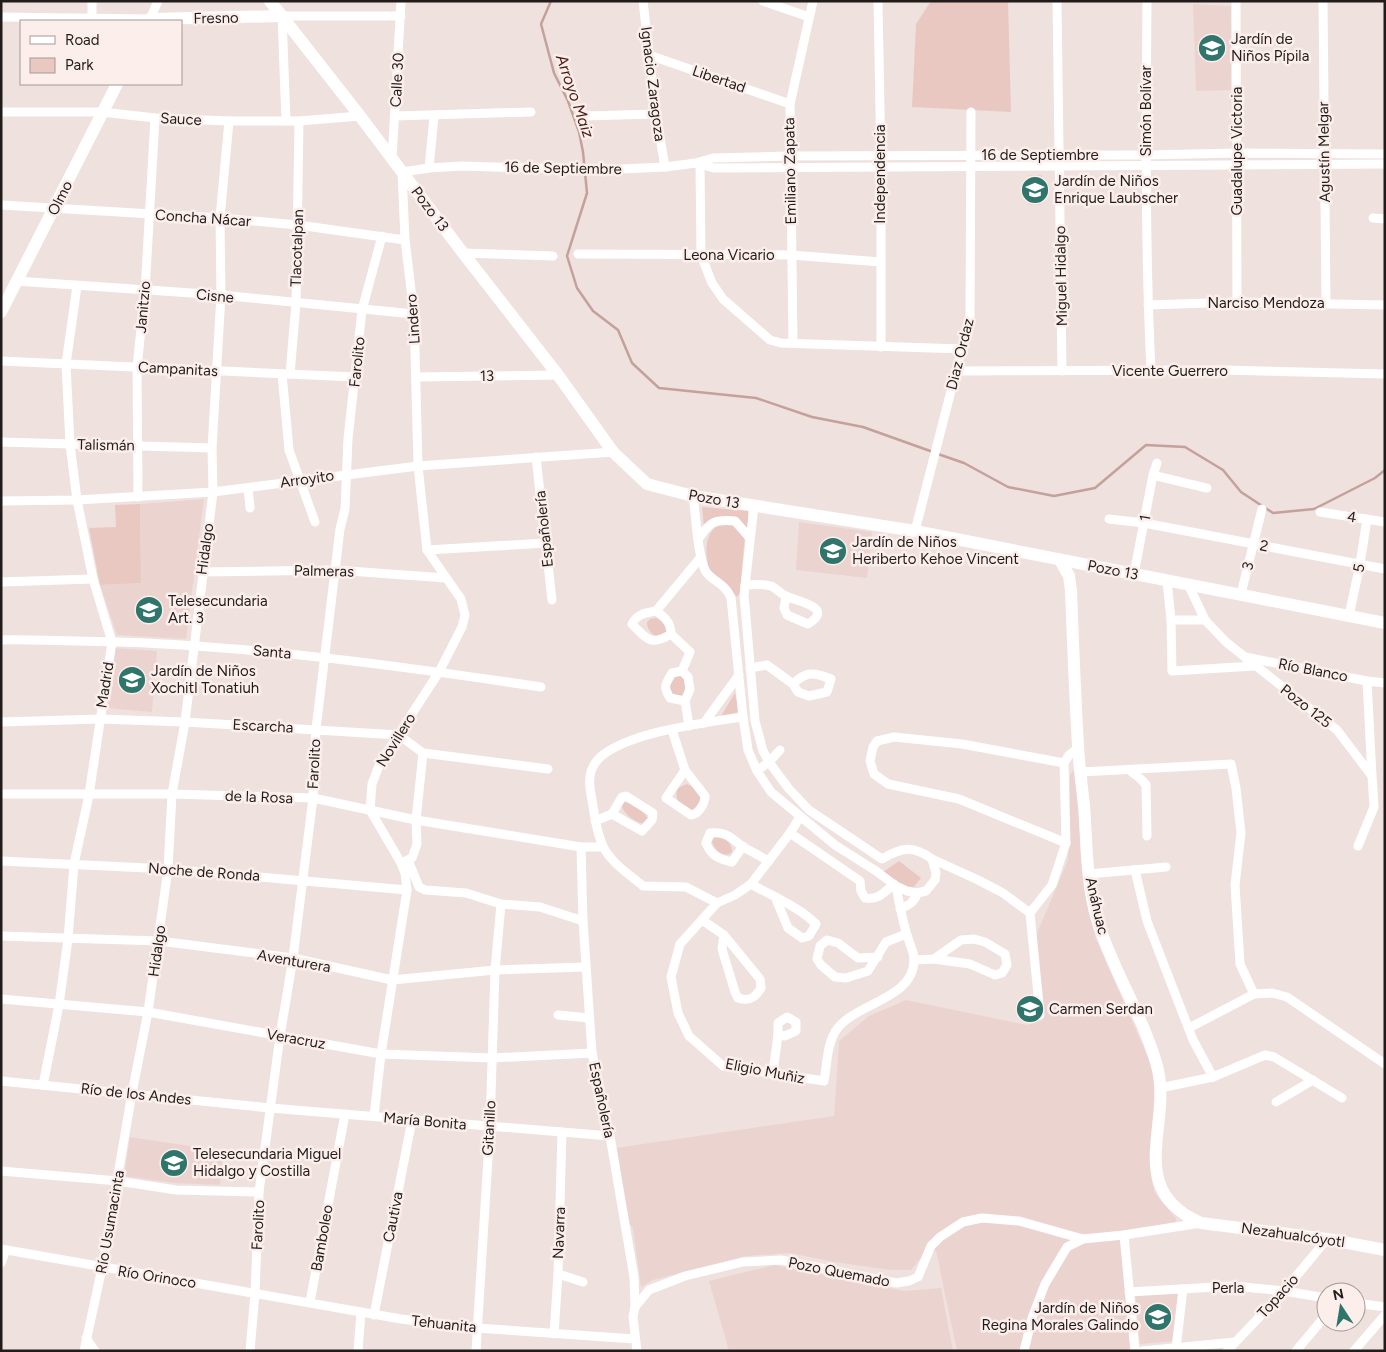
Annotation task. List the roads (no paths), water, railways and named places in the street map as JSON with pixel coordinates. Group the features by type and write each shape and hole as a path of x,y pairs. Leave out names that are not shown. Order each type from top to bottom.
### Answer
{"main road":[{"name":"Pozo 13","path":"270,1 558,375 614,452 647,484 693,496 915,531 1385,623"},
{"name":"Fresno","path":"149,20 282,16"},
{"name":"Olmo","path":"1,312 116,85"},
{"name":"Anáhuac","path":"1060,560 1069,576 1071,591 1078,748 1090,890 1097,919 1151,1047 1157,1068 1160,1088 1154,1158 1159,1179 1165,1196 1177,1209 1191,1219 1201,1223"},
{"name":"Nezahualcóyotl","path":"1201,1223 1327,1239 1385,1250"}],"street":[{"path":"92,1 92,18"},
{"path":"149,20 158,1"},
{"name":"Calle 30","path":"392,159 401,1"},
{"name":"Ignacio Zaragoza","path":"643,1 656,114 665,167"},
{"path":"764,1 809,17"},
{"name":"Emiliano Zapata","path":"793,343 790,104 813,1"},
{"name":"Independencia","path":"878,1 881,166 881,347"},
{"name":"Miguel Hidalgo","path":"1057,1 1062,371"},
{"name":"Simón Bolívar","path":"1146,1 1146,166 1151,371"},
{"name":"Guadalupe Victoria","path":"1236,1 1237,302"},
{"name":"Agustín Melgar","path":"1323,1 1326,303"},
{"path":"282,16 286,121"},
{"name":"Fresno","path":"282,16 401,16"},
{"name":"Fresno","path":"1,17 149,20"},
{"name":"Libertad","path":"649,55 790,104"},
{"name":"Sauce","path":"1,112 102,112 154,118 228,121 299,121 360,116"},
{"path":"395,116 531,112"},
{"name":"Diaz Ordaz","path":"915,531 970,317 971,112"},
{"path":"585,116 656,114"},
{"path":"430,168 434,116"},
{"name":"Janitzio","path":"138,497 137,368 145,291 154,118"},
{"name":"Hidalgo","path":"132,1093 148,1012 168,869 172,794 185,722 213,492 212,448 221,295 220,218 228,121"},
{"name":"Tlacotalpan","path":"299,121 296,303 286,374 289,450 315,522"},
{"name":"16 de Septiembre","path":"402,172 462,166 600,170 665,167 698,163 713,158 790,156 1059,156 1236,153 1385,154"},
{"path":"698,163 701,255 712,283 723,299 770,340 781,343 962,349"},
{"name":"16 de Septiembre","path":"698,163 714,168 1385,164"},
{"name":"Lindero","path":"402,172 405,240 414,314 418,466"},
{"name":"Concha Nácar","path":"1,205 220,218 298,225 405,240"},
{"path":"1373,218 1385,219"},
{"name":"Farolito","path":"250,1351 255,1294 259,1192 280,1036 293,958 313,798 316,729 340,529 345,510 346,474 362,310 382,236"},
{"path":"463,253 553,256"},
{"name":"Leona Vicario","path":"578,254 791,255 881,262"},
{"name":"Cisne","path":"16,281 221,295 414,314"},
{"name":"Madrid","path":"43,1085 59,1005 68,939 74,864 89,795 112,642 93,579 77,500 70,444 66,364 77,286"},
{"name":"Narciso Mendoza","path":"1148,305 1237,302 1385,305"},
{"name":"Campanitas","path":"1,361 355,377"},
{"name":"Vicente Guerrero","path":"956,371 1222,370 1385,374"},
{"name":"13","path":"417,377 558,375"},
{"name":"Talismán","path":"1,442 212,448"},
{"name":"Arroyito","path":"1,501 77,500 213,492 418,466 614,452"},
{"name":"Españolería","path":"536,457 552,600"},
{"name":"1","path":"1134,574 1157,462"},
{"path":"418,466 426,550 546,544"},
{"path":"1153,475 1208,488"},
{"path":"248,488 250,508"},
{"path":"693,496 701,557 705,572 727,589 731,598 743,717 748,750 756,771 771,792 834,845 895,885 907,891 917,893 926,891 935,880 936,873 932,859"},
{"path":"754,506 749,536 744,595 758,734 769,762 789,789 809,810 882,859"},
{"name":"3","path":"1240,594 1262,508"},
{"name":"4","path":"1320,512 1385,522"},
{"name":"2","path":"1109,519 1385,569"},
{"path":"699,538 709,524 722,520 735,521 749,536"},
{"name":"5","path":"1349,616 1367,520"},
{"name":"Novillero","path":"370,810 372,784 380,763 439,672 462,627 465,614 462,599 426,550"},
{"path":"671,634 660,641 651,641 632,624 635,618 643,613 656,611 701,557"},
{"name":"Palmeras","path":"202,572 335,570 446,578"},
{"path":"1,582 93,579"},
{"path":"1167,581 1171,620 1172,671 1254,666"},
{"path":"745,585 772,586 786,597"},
{"name":"Pozo 125","path":"1189,586 1205,620 1226,642 1337,730 1372,776"},
{"path":"731,598 744,595"},
{"path":"656,611 665,617 671,628 671,634 690,652 682,671"},
{"path":"1171,620 1205,620"},
{"name":"Santa","path":"1,640 193,645 325,657 541,688"},
{"name":"Río Blanco","path":"1242,656 1385,683"},
{"path":"750,668 767,665 793,684"},
{"path":"682,671 688,677 690,690 686,701 689,726"},
{"path":"682,671 672,673 665,685 665,690 670,698 686,701"},
{"path":"704,723 739,675"},
{"path":"1358,846 1374,807 1367,681"},
{"path":"717,903 686,887 643,886 614,860 603,847 595,821 589,778 594,765 605,752 625,742 689,726 743,717"},
{"name":"Escarcha","path":"1,722 100,720 185,722 399,735"},
{"path":"672,730 685,770 706,799 697,814 694,815 666,798 685,770"},
{"path":"399,735 423,753 548,770"},
{"path":"1064,763 962,744 894,737 877,741 873,747 870,761 874,774 888,784 959,800 1066,843"},
{"path":"1040,1015 1030,913 1052,885 1066,843 1064,763 1069,755 1078,748"},
{"path":"756,771 769,762 780,750"},
{"path":"404,861 412,858 417,844 416,820 423,753"},
{"path":"1081,772 1231,764 1241,832 1235,885 1240,964 1254,994"},
{"path":"1130,770 1142,779 1146,785 1147,836"},
{"name":"de la Rosa","path":"1,794 172,794 313,798 416,820 581,847 603,847"},
{"path":"595,821 612,814 622,798 626,796 653,813 652,820 642,831 612,814"},
{"path":"370,810 419,887 425,890 466,893 501,904 540,907 583,921"},
{"name":"Eligio Muñiz","path":"800,817 751,884 735,895 717,903 680,944 671,977 678,1012 689,1036 723,1066 773,1075 824,1081 836,1030 845,1021 902,986 910,978 914,960"},
{"path":"790,833 860,881 865,898 871,899 882,895 895,885"},
{"path":"743,846 769,861"},
{"name":"Españolería","path":"581,847 585,967 592,1053 610,1136 634,1277 635,1306 633,1316 638,1351"},
{"path":"876,871 882,859 894,852 916,849 932,859 1003,893 1030,913"},
{"name":"Noche de Ronda","path":"1,861 168,869 407,890"},
{"path":"374,1116 381,1054 407,890 404,861"},
{"path":"1089,874 1166,868"},
{"path":"1135,870 1148,920 1189,1028 1199,1052 1213,1076"},
{"path":"751,884 806,914 816,924 809,936 802,938 788,928 776,899"},
{"path":"895,885 914,960 970,964 995,975 1002,973 1007,965 1005,954 985,942 974,939 961,940 934,960"},
{"path":"900,909 910,905 916,898 917,893"},
{"name":"Gitanillo","path":"476,1351 490,1126 495,970 501,904"},
{"path":"702,920 724,935 760,979 762,988 756,996 746,1000 738,998 722,949 724,935"},
{"path":"878,957 858,958 838,943 827,940 820,946 818,960 835,977 846,978 868,971 878,957 886,942 906,934"},
{"name":"Aventurera","path":"1,936 158,942 293,958 392,980 495,970 585,967"},
{"path":"1189,1028 1254,994 1272,993 1287,997 1385,1064"},
{"name":"Veracruz","path":"1,999 148,1012 381,1054 492,1058 592,1053"},
{"path":"558,1015 590,1018"},
{"path":"773,1075 779,1035"},
{"path":"1160,1088 1213,1076 1265,1055 1274,1057 1342,1098"},
{"path":"1276,1102 1312,1080"},
{"name":"Río de los Andes","path":"1,1081 270,1108"},
{"name":"Río Usumacinta","path":"84,1351 102,1268 132,1093"},
{"name":"María Bonita","path":"270,1108 610,1136"},
{"name":"Bamboleo","path":"310,1302 345,1114"},
{"name":"Cautiva","path":"374,1315 412,1120"},
{"name":"Navarra","path":"554,1334 558,1274 562,1132"},
{"path":"1,1171 118,1181 176,1190 259,1192"},
{"name":"Pozo Quemado","path":"635,1306 649,1290 685,1276 744,1262 781,1260 896,1283 909,1281 918,1277 931,1246 940,1237 963,1222 982,1218 1019,1221 1083,1239 1124,1235 1201,1223"},
{"path":"1124,1235 1135,1351"},
{"path":"1024,1351 1032,1318 1045,1284 1067,1247 1083,1239"},
{"name":"Topacio","path":"1227,1351 1284,1291 1327,1239"},
{"path":"1,1263 3,1250"},
{"name":"Río Orinoco","path":"3,1250 255,1294"},
{"path":"558,1274 583,1282"},
{"name":"Perla","path":"1129,1292 1233,1286 1316,1296"},
{"path":"1176,1348 1183,1289"},
{"name":"Tehuanita","path":"255,1294 310,1302 374,1315 476,1328 635,1339"},
{"path":"1366,1304 1385,1307"},
{"path":"358,1351 361,1312"},
{"path":"1354,1351 1385,1315"},
{"path":"1296,1351 1316,1327"},
{"path":"86,1338 95,1351"},
{"path":"1142,1351 1235,1342"}],"waterway":[{"name":"Arroyo Maiz","path":"551,1 541,24 554,73 568,101 579,132 587,193 567,256 577,288 593,311 618,330 632,363 659,388 756,398 812,417 863,427 933,452"},
{"path":"938,454 964,463 1008,487 1054,496 1095,488 1146,445 1185,447 1223,470 1241,492 1273,513 1314,509 1375,478 1385,470"}],"place":[{"name":"Jardín de Niños Pípila","path":"1212,48"},
{"name":"Jardín de Niños Enrique Laubscher","path":"1035,190"},
{"name":"Jardín de Niños Heriberto Kehoe Vincent","path":"833,551"},
{"name":"Telesecundaria Art. 3","path":"149,610"},
{"name":"Jardín de Niños Xochitl Tonatiuh","path":"132,680"},
{"name":"Carmen Serdan","path":"1030,1009"},
{"name":"Telesecundaria Miguel Hidalgo y Costilla","path":"174,1163"},
{"name":"Jardín de Niños Regina Morales Galindo","path":"1158,1317"}]}
